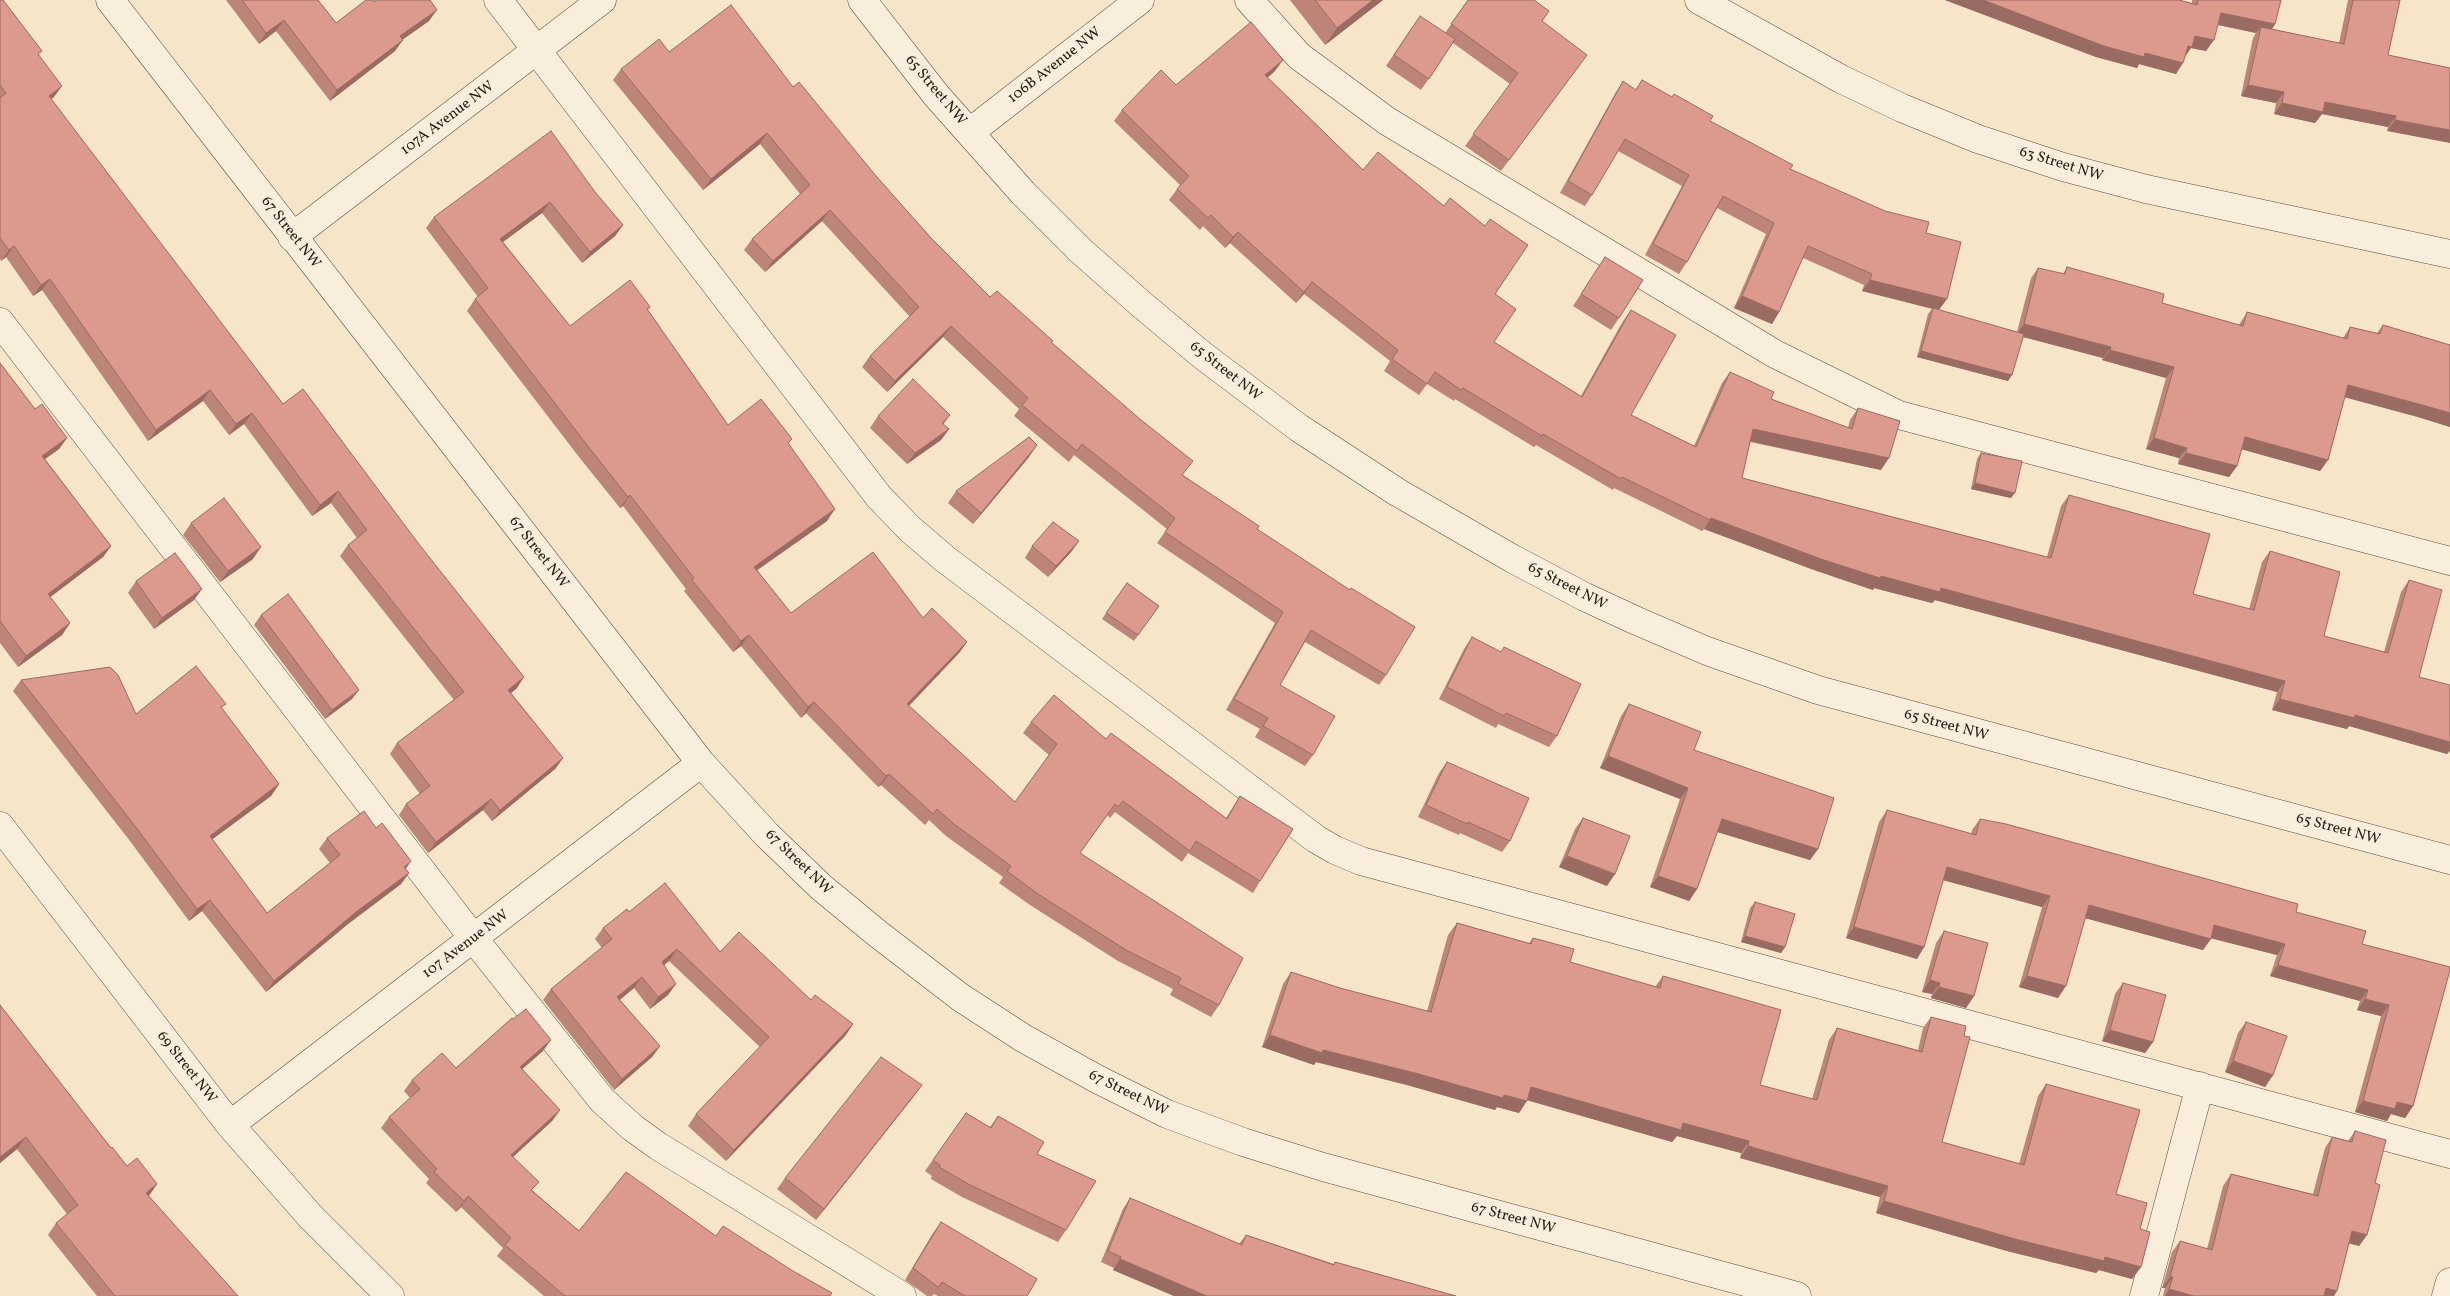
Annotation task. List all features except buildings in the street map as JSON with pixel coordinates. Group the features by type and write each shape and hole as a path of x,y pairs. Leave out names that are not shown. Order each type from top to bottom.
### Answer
{"street":[{"name":"67 Street NW","path":"110,0 701,763 767,835 821,887 953,991 1023,1038 1097,1079 1167,1114 1243,1142 1323,1167 1797,1296"},
{"path":"498,0 879,497 910,529 945,559 1316,839 1335,850 1361,861 2450,1154"},
{"name":"107A Avenue NW","path":"292,237 602,0"},
{"name":"65 Street NW","path":"862,0 936,95 1023,193 1081,251 1186,343 1248,391 1347,461 1456,528 1585,597 1707,651 1818,690 2450,860"},
{"name":"106B Avenue NW","path":"970,132 1140,0"},
{"path":"1249,0 1299,56 1387,121 1775,354 1899,415 2450,561"},
{"name":"63 Street NW","path":"1699,0 1841,79 1902,108 1997,145 2062,167 2146,189 2450,254"},
{"path":"0,322 474,939 602,1100 633,1128 658,1146 902,1296"},
{"name":"107 Avenue NW","path":"230,1125 701,763"},
{"name":"69 Street NW","path":"0,826 230,1125 297,1202 390,1296"},
{"path":"2144,1296 2200,1086"},
{"path":"2446,1296 2450,1282"}]}
